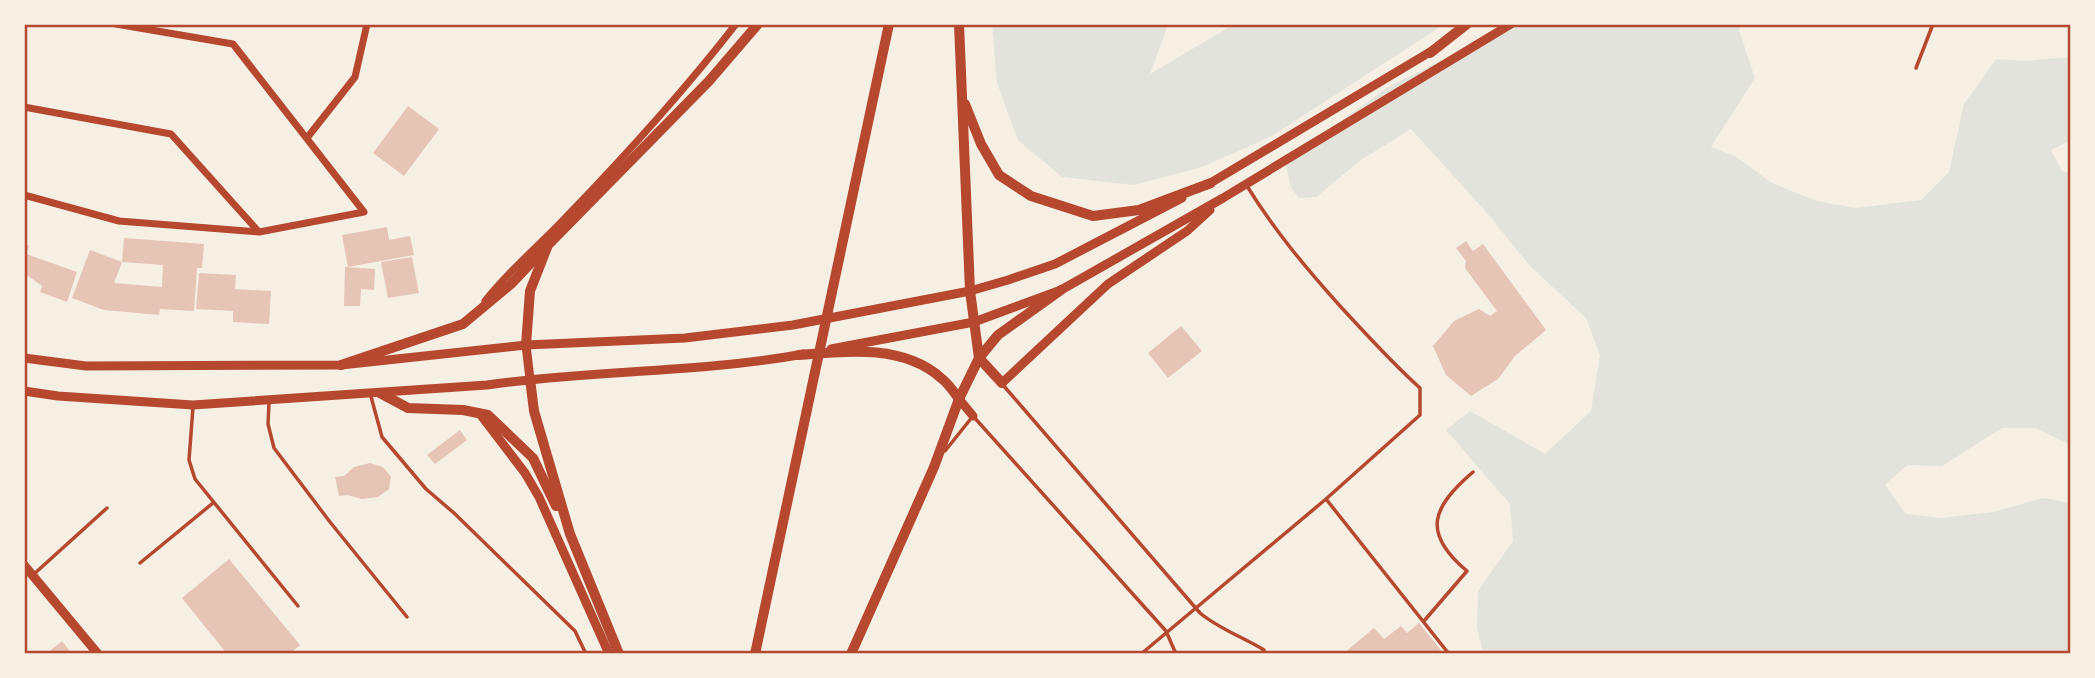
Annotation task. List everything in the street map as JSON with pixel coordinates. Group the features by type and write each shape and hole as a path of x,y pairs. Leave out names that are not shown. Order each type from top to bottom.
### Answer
{"main road":[{"path":"341,365 463,324 511,284 709,81 758,24"},
{"path":"755,653 890,24"},
{"path":"959,24 970,290 979,358 1002,383"},
{"path":"1430,53 1467,24"},
{"path":"961,94 981,144 999,175 1031,196 1093,216 1139,210 1211,183"},
{"path":"526,345 530,291 548,245"},
{"path":"851,653 934,467 959,399 979,358 998,335 1061,289"},
{"path":"799,355 855,350 898,356 942,378 959,399"},
{"path":"530,379 534,411 570,534"},
{"path":"375,393 408,408 488,415 533,458 570,534 619,653"}],"street":[{"path":"24,195 119,221 259,232 364,212 233,44 116,24"},
{"path":"307,138 355,77 367,24"},
{"path":"476,313 499,283 567,216 701,69 736,24"},
{"path":"24,358 86,366 341,365 526,345 685,338 793,326 970,290 1055,264 1211,183 1475,24"},
{"path":"24,391 193,405 487,385 530,379 687,368 799,355 974,322 1061,289 1223,198 1511,24"},
{"path":"24,107 171,134 259,232"},
{"path":"1002,383 1108,284 1187,232 1223,198"},
{"path":"526,345 530,379"},
{"path":"959,399 974,416"},
{"path":"480,414 525,473 539,497 609,653"},
{"path":"24,565 98,653"}],"lane":[{"path":"1916,68 1933,24"},
{"path":"1141,653 1326,499 1420,415 1420,388 1388,359 1296,256 1267,219 1246,184"},
{"path":"1002,383 1211,622 1246,638 1264,650 1264,653"},
{"path":"375,393 382,437 426,489 575,631 586,653"},
{"path":"269,400 268,424 274,447 330,522 407,617"},
{"path":"193,405 189,460 195,479 298,606"},
{"path":"934,467 957,433 974,416 1166,631 1176,653"},
{"path":"1424,621 1467,571 1448,554 1437,534 1439,512 1450,492 1473,472"},
{"path":"1326,499 1450,653"},
{"path":"140,563 213,503"},
{"path":"34,574 107,508"}],"shaded area":[{"path":"992,25 1168,25 1150,74 1233,25 1443,25 1272,136 1202,167 1134,185 1062,177 1018,140 997,83"},
{"path":"1513,25 1740,25 1739,30 1755,78 1711,147 1735,156 1772,183 1817,201 1856,208 1921,200 1949,172 1964,104 1996,59 2024,61 2070,57 2070,141 2051,150 2062,171 2070,173 2070,445 2036,428 2002,428 1942,466 1907,465 1885,485 1906,514 1941,518 1993,512 2043,498 2070,503 2070,653 1483,653 1477,627 1478,591 1513,541 1510,504 1446,430 1470,411 1545,454 1591,411 1600,355 1586,318 1529,265 1487,213 1411,129 1361,160 1316,197 1299,198 1291,188 1285,161 1388,87"}],"building":[{"path":"408,106 439,129 404,176 373,153"},
{"path":"387,227 389,240 410,236 414,255 348,267 342,235"},
{"path":"124,238 204,244 202,268 197,268 194,311 160,309 159,315 104,310 72,298 90,250 122,262","holes":["122,262 163,265 162,287 114,283"]},
{"path":"1466,241 1473,251 1483,244 1546,330 1515,356 1498,379 1471,396 1446,375 1433,346 1454,321 1479,309 1490,316 1497,311 1465,268 1466,261 1456,248"},
{"path":"24,244 29,246 26,254 77,272 67,302 40,292 42,286 24,273"},
{"path":"412,257 419,293 388,298 381,262"},
{"path":"345,267 375,269 374,290 361,289 360,306 344,306"},
{"path":"199,273 236,275 235,289 271,291 269,324 233,322 233,311 196,309"},
{"path":"1181,326 1202,351 1168,378 1148,353"},
{"path":"460,430 467,440 435,464 427,455"},
{"path":"370,463 383,467 391,477 389,489 378,497 362,499 339,496 335,477 344,476 354,467"},
{"path":"229,559 300,645 292,652 295,654 227,654 182,598"},
{"path":"1419,623 1444,654 1343,654 1374,628 1384,639 1401,626 1407,633"},
{"path":"62,641 72,654 46,654"}]}
